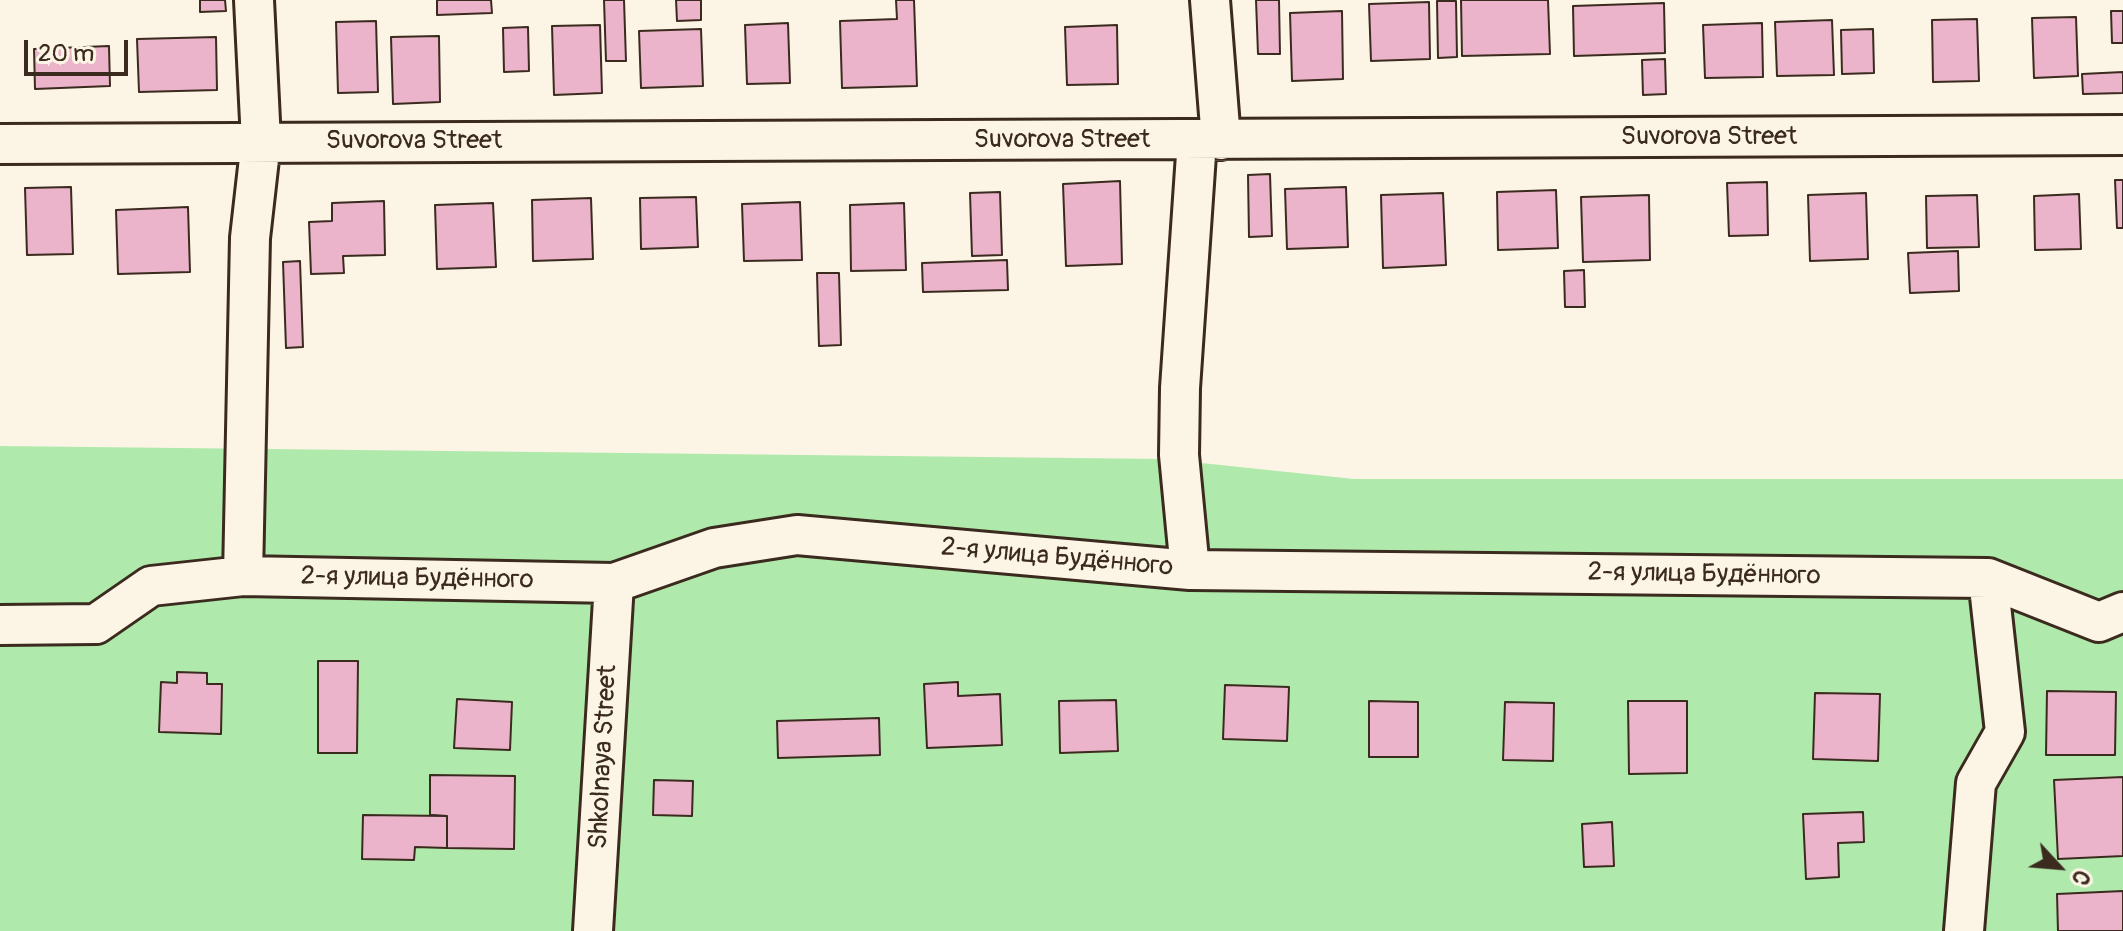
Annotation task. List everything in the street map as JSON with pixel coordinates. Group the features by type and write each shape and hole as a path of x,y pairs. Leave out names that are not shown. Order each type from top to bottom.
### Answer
{"street":[{"path":"243,576 250,238 261,141 254,0"},
{"path":"1190,570 1179,455 1180,388 1209,140 1210,0"},
{"name":"Suvorova Street","path":"0,144 2123,135"},
{"name":"2-я улица Будённого","path":"0,625 96,624 151,586 243,576 614,583 714,548 797,535 1190,570 1988,578 2099,622 2123,612"},
{"path":"1964,931 1976,783 2005,732 1988,578"},
{"name":"Shkolnaya Street","path":"593,931 614,583"}],"green space":[{"path":"0,446 1163,459 1354,479 2123,479 2123,931 0,931"}],"building":[{"path":"200,0 225,0 226,11 200,12"},
{"path":"437,0 491,0 492,13 437,15"},
{"path":"604,0 624,0 626,61 606,61"},
{"path":"676,0 701,0 701,20 677,21"},
{"path":"896,0 914,0 917,86 842,88 840,21 897,19"},
{"path":"1256,0 1279,0 1280,54 1258,54"},
{"path":"1461,0 1548,0 1550,54 1462,56"},
{"path":"1437,1 1456,1 1457,57 1438,58"},
{"path":"1429,2 1430,59 1371,61 1369,4"},
{"path":"1664,3 1665,53 1574,56 1573,6"},
{"path":"1342,11 1343,79 1292,81 1290,13"},
{"path":"2111,11 2123,11 2123,43 2112,43"},
{"path":"2076,17 2078,76 2034,78 2032,18"},
{"path":"1977,19 1979,81 1933,82 1932,20"},
{"path":"1832,20 1834,75 1777,76 1775,22"},
{"path":"376,21 378,92 338,93 336,22"},
{"path":"788,23 790,83 747,84 745,25"},
{"path":"1762,23 1763,77 1705,78 1703,25"},
{"path":"600,25 602,93 554,95 552,26"},
{"path":"1117,25 1118,84 1067,85 1065,27"},
{"path":"528,27 529,71 504,72 503,28"},
{"path":"701,29 703,86 641,88 639,31"},
{"path":"1873,29 1874,73 1842,74 1841,30"},
{"path":"439,36 440,102 393,104 391,37"},
{"path":"216,37 217,90 139,92 137,39"},
{"path":"109,46 110,86 35,89 34,49"},
{"path":"1665,59 1666,94 1643,95 1642,60"},
{"path":"2123,72 2123,93 2083,94 2082,74"},
{"path":"1270,174 1272,236 1249,237 1248,175"},
{"path":"2115,180 2123,180 2123,228 2117,228"},
{"path":"1120,181 1122,264 1066,266 1063,184"},
{"path":"1767,182 1768,235 1729,236 1727,183"},
{"path":"71,187 73,254 27,255 25,188"},
{"path":"1346,187 1348,247 1287,249 1285,189"},
{"path":"1556,190 1558,248 1498,250 1497,192"},
{"path":"1000,192 1002,255 972,256 970,193"},
{"path":"1443,193 1446,265 1383,268 1381,195"},
{"path":"1866,193 1868,259 1810,261 1808,195"},
{"path":"2079,194 2081,249 2035,250 2034,196"},
{"path":"1649,195 1650,260 1583,262 1581,197"},
{"path":"1977,195 1979,247 1927,248 1926,196"},
{"path":"696,197 698,247 641,249 640,198"},
{"path":"591,198 593,259 533,261 532,200"},
{"path":"384,201 385,255 343,256 344,273 311,274 309,222 332,221 332,203"},
{"path":"800,202 802,260 744,261 742,204"},
{"path":"493,203 496,267 437,269 435,205"},
{"path":"904,203 906,270 851,271 850,205"},
{"path":"188,207 190,272 118,274 116,210"},
{"path":"1958,251 1959,291 1910,293 1908,253"},
{"path":"1007,260 1008,290 923,292 922,263"},
{"path":"300,261 303,347 286,348 283,262"},
{"path":"1584,270 1585,307 1565,307 1564,271"},
{"path":"817,273 839,273 841,345 819,346"},
{"path":"318,661 358,661 357,753 318,753"},
{"path":"177,672 207,673 207,684 222,684 221,734 159,732 161,682 177,683"},
{"path":"958,682 958,696 1000,694 1002,745 927,748 924,684"},
{"path":"1225,685 1289,687 1287,741 1223,739"},
{"path":"2047,691 2116,692 2115,755 2046,755"},
{"path":"1815,693 1880,694 1878,761 1813,759"},
{"path":"457,699 512,702 510,750 454,748"},
{"path":"1116,700 1118,751 1060,753 1059,701"},
{"path":"1369,701 1418,702 1418,757 1369,757"},
{"path":"1628,701 1687,701 1687,773 1629,774"},
{"path":"1505,702 1554,703 1553,761 1503,760"},
{"path":"879,718 880,755 778,758 777,721"},
{"path":"430,775 515,776 514,849 447,848 447,816 430,815"},
{"path":"2123,777 2123,856 2058,859 2054,780"},
{"path":"654,780 693,781 692,816 653,815"},
{"path":"1863,812 1864,842 1838,843 1839,877 1806,879 1803,814"},
{"path":"363,815 447,816 447,848 415,847 414,860 362,859"},
{"path":"1612,822 1614,866 1584,867 1582,824"},
{"path":"2123,891 2123,931 2058,931 2057,894"}]}
